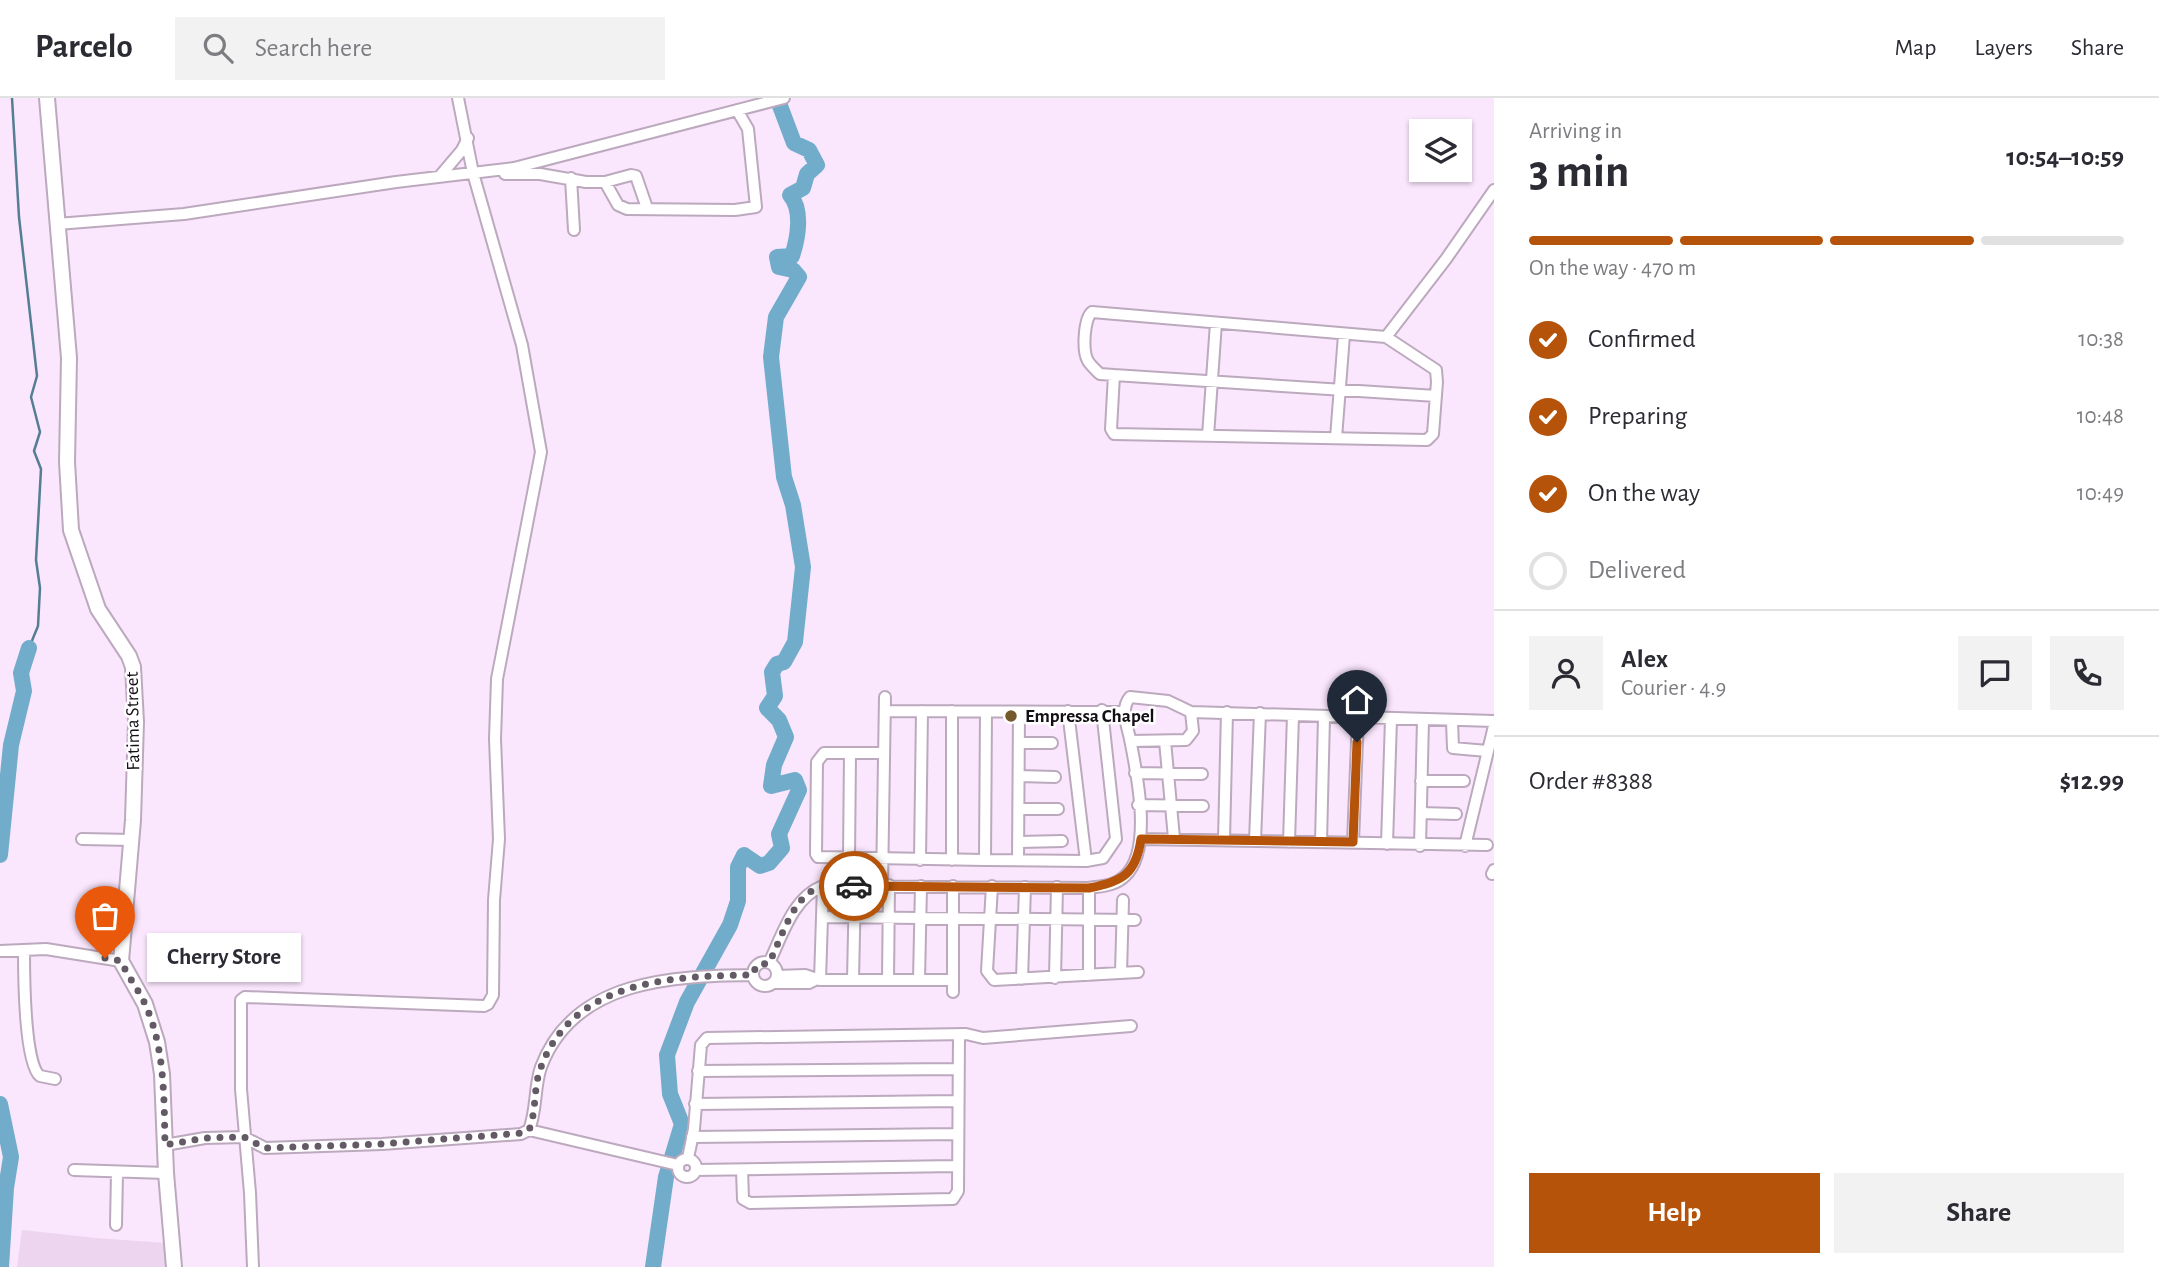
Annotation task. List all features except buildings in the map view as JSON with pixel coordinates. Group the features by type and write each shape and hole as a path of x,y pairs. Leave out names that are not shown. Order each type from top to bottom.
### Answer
{"street":[{"name":"Fatima Street","path":"47,98 69,358 67,462 71,530 98,609 133,667 136,722 132,840 121,961"},
{"path":"253,1267 239,1052 239,1007 245,997 484,1006 492,999 494,900 499,839 496,688 541,452 522,345 473,173 458,98"},
{"path":"57,225 184,214 440,176 495,171 785,98"},
{"path":"605,182 622,208 673,211 756,207 748,129 737,110"},
{"path":"440,176 462,150 468,138"},
{"path":"495,171 510,175 540,174 605,182 636,176 647,208"},
{"path":"572,178 574,230"},
{"path":"1387,337 1446,260 1494,190"},
{"path":"1114,375 1111,429 1114,434 1427,440 1433,434 1436,396 1436,370 1387,337 1089,313 1087,360 1100,374 1436,396"},
{"path":"1208,436 1216,323"},
{"path":"1336,438 1344,335"},
{"path":"769,963 798,904 808,893 823,886 1089,888 1115,884 1135,863 1141,839 1131,741 1124,712 1126,703 1135,696 1168,702 1191,712 1494,723 1465,846"},
{"path":"885,697 882,858 888,918 888,980"},
{"path":"884,753 824,753 817,762 816,854 823,858 920,860 1086,861 1103,858 1116,839 1102,710"},
{"path":"886,711 1124,712"},
{"path":"920,860 922,711"},
{"path":"952,711 952,860"},
{"path":"1068,711 1086,861"},
{"path":"985,860 986,712"},
{"path":"1131,741 1186,740 1193,731 1191,712"},
{"path":"1224,840 1227,712"},
{"path":"1018,860 1019,713"},
{"path":"1255,841 1260,713"},
{"path":"1289,842 1293,715"},
{"path":"1321,842 1324,717"},
{"path":"1353,842 1357,717"},
{"path":"1387,844 1391,719"},
{"path":"1420,846 1423,720"},
{"path":"1452,721 1453,748 1487,751"},
{"path":"1165,741 1174,838"},
{"path":"1019,743 1052,743"},
{"path":"849,859 850,753"},
{"path":"1135,773 1202,774"},
{"path":"1019,776 1055,776"},
{"path":"1421,781 1464,781"},
{"path":"1138,805 1203,806"},
{"path":"1020,809 1058,809"},
{"path":"1421,813 1456,814"},
{"path":"82,839 132,840"},
{"path":"1141,839 1353,842 1420,846 1487,845"},
{"path":"1020,842 1062,841"},
{"path":"818,979 823,886"},
{"path":"853,980 855,886"},
{"path":"919,980 921,886"},
{"path":"953,886 953,992"},
{"path":"992,886 989,976 995,980 1138,972"},
{"path":"1023,979 1025,887"},
{"path":"1055,978 1057,887"},
{"path":"1088,975 1089,888"},
{"path":"1121,973 1123,900"},
{"path":"822,917 954,916 990,919 1135,920"},
{"path":"0,951 46,949 121,961 145,1004 157,1042 162,1074 166,1173 174,1267"},
{"path":"24,950 26,1013 33,1065 35,1073 55,1079"},
{"path":"752,975 757,965 769,963 775,968 775,979"},
{"path":"529,1130 540,1069 550,1048 568,1025 603,998 623,989 690,976 752,975"},
{"path":"752,975 756,983 763,986 775,979 809,983 818,979 953,980"},
{"path":"165,1145 205,1138 244,1137 265,1148 382,1144 521,1133 529,1130 660,1161 680,1163 694,1161 696,1170 692,1176 683,1176 678,1171 680,1163 692,1137 701,1045 712,1037 959,1035 984,1038 1131,1026"},
{"path":"741,1170 743,1199 750,1203 953,1199 958,1191 956,1134 959,1035"},
{"path":"698,1071 958,1069"},
{"path":"695,1104 958,1101"},
{"path":"692,1137 956,1134"},
{"path":"696,1170 956,1166"},
{"path":"74,1170 166,1173"},
{"path":"116,1225 117,1173"}],"shaded area":[{"path":"22,1230 166,1243 167,1267 17,1267"}],"waterway":[{"path":"12,98 19,217 37,376 31,397 40,432 34,451 41,469 36,560 40,588 38,626 29,648"},
{"path":"653,1267 666,1177 682,1124 670,1094 667,1055 687,1002 730,925 738,901 738,867 744,855 760,866 769,863 782,848 779,834 799,790 795,780 771,786 774,765 786,737 779,720 767,708 775,696 772,672 777,664 784,662 795,642 803,567 793,505 784,477 771,357 776,317 799,277 793,270 779,267 777,257 792,256 796,241 797,208 790,195 803,188 807,174 817,165 809,150 794,143 777,98"},
{"path":"0,855 11,745 24,691 21,673 29,648"},
{"path":"0,1104 11,1157 6,1188 1,1267"}],"way so far":[{"path":"105,958 121,961 150,1018 162,1074 165,1145 205,1138 244,1137 265,1148 382,1144 521,1133 529,1130 533,1120 540,1069 550,1048 561,1032 576,1018 603,998 623,989 690,976 752,975 757,965 769,963 798,904 808,893 823,886 854,886"}],"place":[{"name":"Empressa Chapel","path":"1011,716"},
{"name":"Cherry Store","path":"105,958"}],"route":[{"path":"854,886 1089,888 1115,884 1125,876 1135,863 1141,839 1353,842 1357,742"}]}
